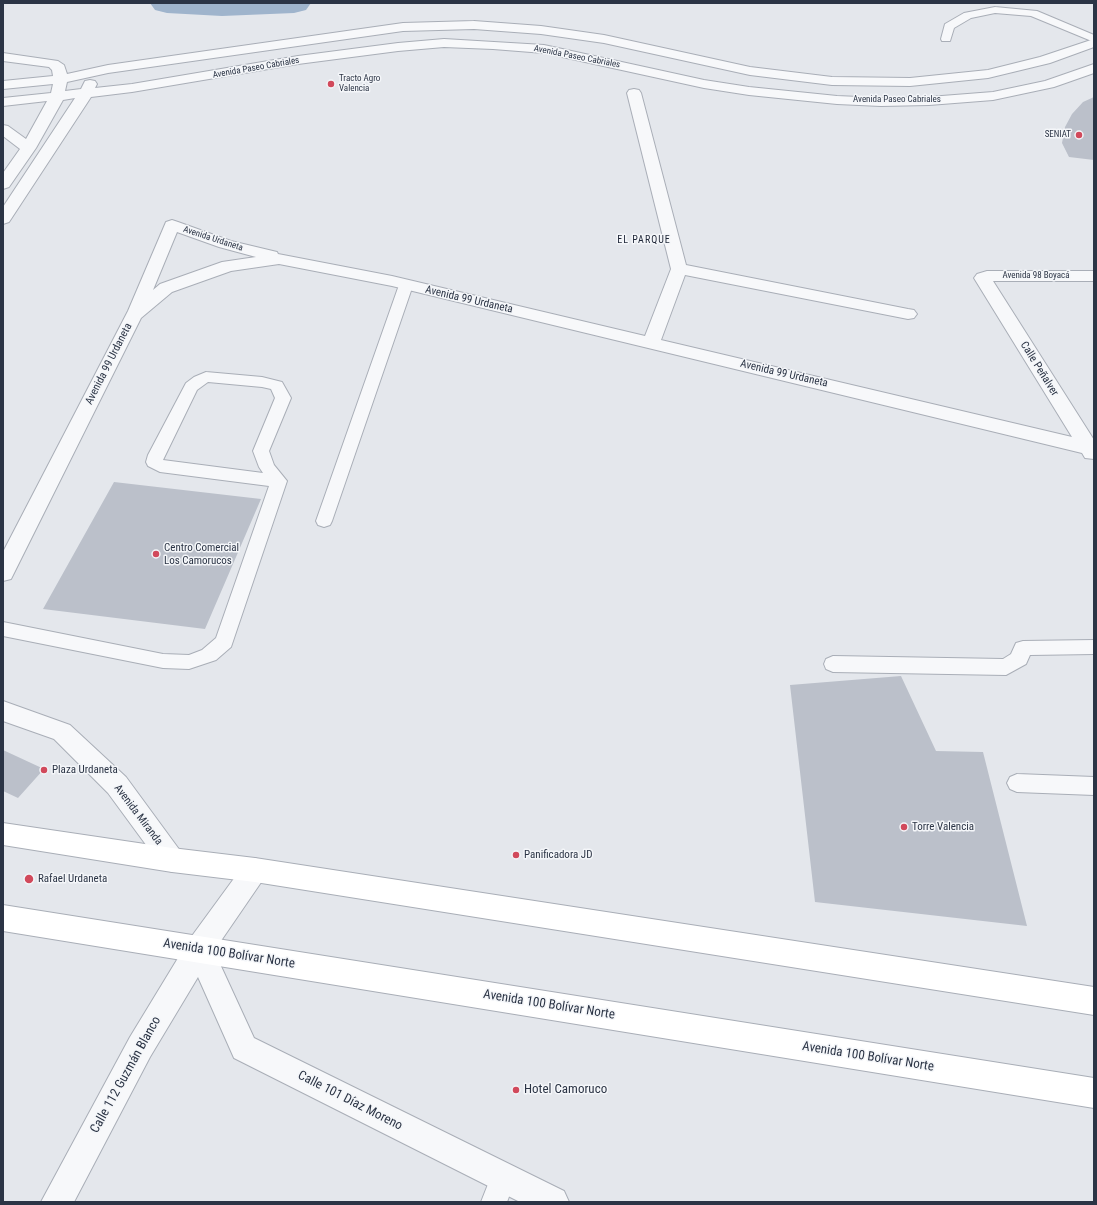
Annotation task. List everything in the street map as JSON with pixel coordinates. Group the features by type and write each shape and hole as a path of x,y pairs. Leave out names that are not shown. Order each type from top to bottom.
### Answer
{"main road":[{"path":"3,834 172,860 255,870 1094,1001"},
{"name":"Avenida 100 Bolívar Norte","path":"3,918 1094,1093"}],"street":[{"name":"Avenida Paseo Cabriales","path":"3,85 61,79 94,72 276,44 403,27 474,25 541,30 604,39 750,71 832,81 910,82 988,74 1045,60 1094,43"},
{"name":"Avenida Paseo Cabriales","path":"3,102 140,86 306,59 398,47 444,44 493,44 544,49 704,84 749,92 881,102 929,101 993,96 1049,84 1094,68"},
{"path":"3,57 53,64 59,68 61,79 56,97 28,148 3,184"},
{"path":"3,219 86,93 94,72"},
{"name":"Avenida Paseo Cabriales","path":"3,79 56,97"},
{"path":"634,93 680,269 651,343"},
{"path":"3,129 28,148"},
{"name":"Avenida Urdaneta","path":"134,315 172,225 225,244 279,259"},
{"name":"Avenida 99 Urdaneta","path":"3,573 134,315 166,288 228,266 279,259 406,284 1092,450"},
{"path":"680,269 908,314"},
{"name":"Avenida 98 Boyacá","path":"985,282 983,278 987,276 1094,276"},
{"name":"Calle Peñalver","path":"985,282 1092,450"},
{"name":"Avenida Miranda","path":"3,711 62,732 117,785 172,860"},
{"name":"Calle 112 Guzmán Blanco","path":"57,1202 140,1047 199,949 255,870"},
{"name":"Calle 101 Díaz Moreno","path":"199,949 244,1048 499,1190 553,1202"}],"lane":[{"path":"946,39 949,26 968,15 995,10 1033,13 1094,39"},
{"path":"324,521 406,284"},
{"path":"206,377 262,382 277,386 283,398 261,451 267,467 279,480 160,466 154,462 156,455 191,387 199,380 206,377"},
{"path":"3,629 163,661 189,662 209,655 224,642 279,480"},
{"path":"833,664 1006,667 1018,659 1023,648 1094,647"},
{"path":"1018,784 1094,786"}],"building":[{"name":"SENIAT","path":"1094,97 1094,160 1069,157 1062,143 1065,127 1072,114 1083,102"},
{"name":"Centro Comercial Los Camorucos","path":"114,482 261,499 205,629 43,609"},
{"name":"Torre Valencia","path":"901,676 936,751 983,752 1027,926 815,902 790,685"},
{"path":"3,750 44,769 18,798 3,791"}],"waterway":[{"path":"167,3 222,6 294,3"}],"place":[{"name":"Tracto Agro Valencia","path":"331,84"},
{"name":"SENIAT","path":"1079,135"},
{"name":"Centro Comercial Los Camorucos","path":"156,554"},
{"name":"Plaza Urdaneta","path":"44,770"},
{"name":"Torre Valencia","path":"904,827"},
{"name":"Panificadora JD","path":"516,855"},
{"name":"Rafael Urdaneta","path":"29,879"},
{"name":"Hotel Camoruco","path":"516,1090"}],"district":[{"name":"EL PARQUE","path":"644,240"}]}
